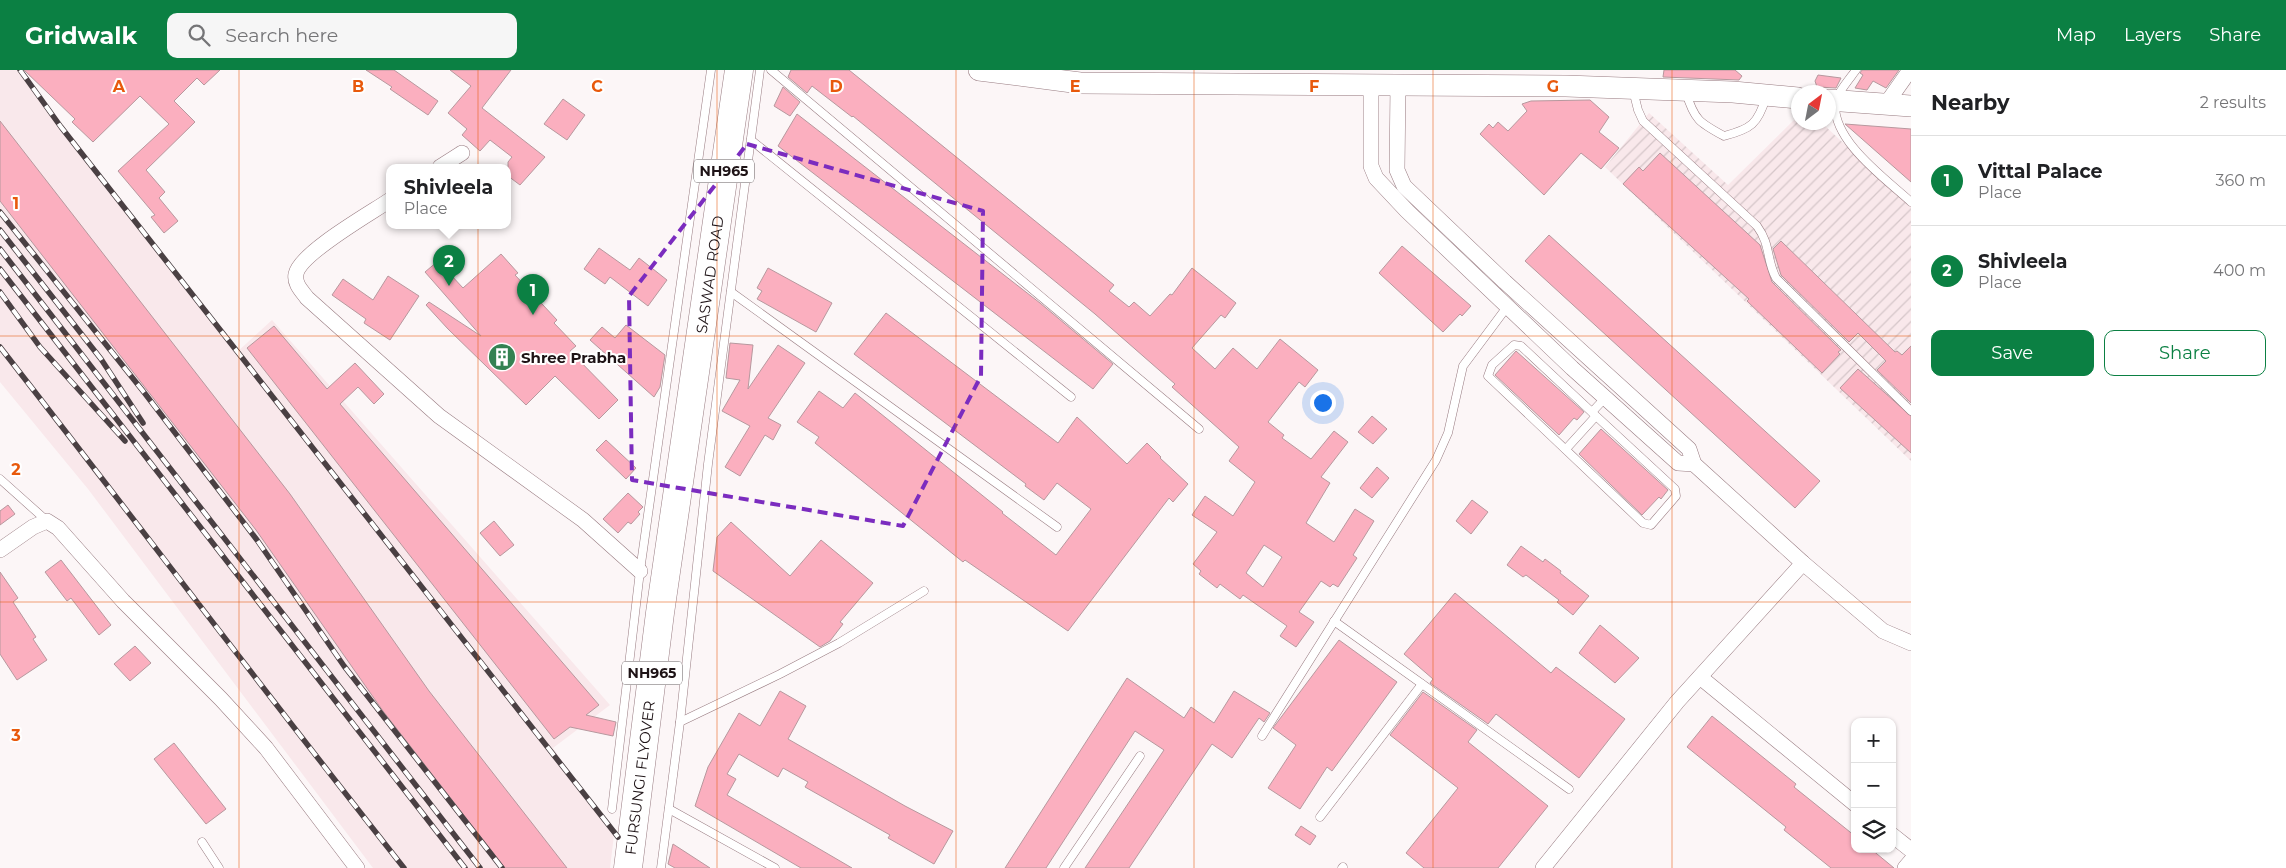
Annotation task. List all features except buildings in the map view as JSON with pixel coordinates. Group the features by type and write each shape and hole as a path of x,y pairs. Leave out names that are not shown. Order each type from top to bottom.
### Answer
{"highway":[{"name":"SASWAD ROAD","path":"679,479 739,70"},
{"name":"FURSUNGI FLYOVER","path":"628,868 679,479"}],"street":[{"path":"979,70 1080,83 1347,77 1371,85 1398,85 1428,77 1791,97"},
{"path":"1886,104 1910,70"},
{"path":"1371,85 1371,166 1373,174 1408,211 1507,307 1605,398 1678,463 1694,464"},
{"path":"1398,85 1397,170 1404,186 1505,282 1689,449 1694,464 1803,563 1883,631 1911,643"},
{"path":"1836,100 1911,106"},
{"path":"445,164 462,153"},
{"path":"386,203 324,243 302,263 296,274 297,285 307,298 439,416 583,520 640,571"},
{"path":"0,550 32,527 47,521 72,542 123,601 221,699 266,748 357,868"},
{"path":"1544,868 1700,677 1803,563"},
{"path":"1700,677 1851,801"},
{"path":"1896,838 1911,850"},
{"path":"1905,868 1911,861"}],"lane":[{"path":"612,810 640,571 711,70"},
{"path":"661,868 680,722 708,464 760,70"},
{"path":"771,70 1199,429"},
{"path":"1836,95 1856,70"},
{"path":"1632,88 1643,120 1756,226 1765,238 1771,268 1776,278 1911,411"},
{"path":"1685,91 1691,109 1702,124 1724,136 1747,130 1762,112 1767,95"},
{"path":"1836,122 1843,134 1861,155 1911,202"},
{"path":"751,140 1071,397"},
{"path":"731,292 1057,527"},
{"path":"1262,736 1436,460 1448,433 1462,366 1507,307"},
{"path":"1514,345 1522,346 1594,414 1676,489 1676,496 1651,525 1642,522 1488,376 1492,365 1514,345"},
{"path":"1566,449 1605,398"},
{"path":"0,478 47,521"},
{"path":"680,722 839,643 924,592"},
{"path":"1334,621 1569,789"},
{"path":"1320,817 1422,684"},
{"path":"1064,868 1140,756"},
{"path":"669,809 775,868"},
{"path":"202,842 218,868"}],"highlighted area":[{"path":"747,144 983,211 981,376 903,526 632,480 629,296"}],"shaded area":[{"path":"0,70 21,70 237,352 272,320 610,705 553,748 614,835 610,868 373,868 88,489 0,382"},
{"path":"1649,113 1728,185 1791,123 1791,130 1829,130 1911,206 1911,461 1605,167"}],"railway":[{"path":"20,70 61,127 618,837"},
{"path":"0,212 143,391 257,540 344,666 502,868"},
{"path":"0,230 101,359 143,423"},
{"path":"0,249 480,868"},
{"path":"0,269 465,868"},
{"path":"0,292 40,347 125,441"},
{"path":"0,347 404,868"}],"place":[{"name":"Shivleela","path":"449,286"},
{"name":"Vittal Palace","path":"533,315"},
{"name":"Shree Prabha","path":"502,357"}]}
